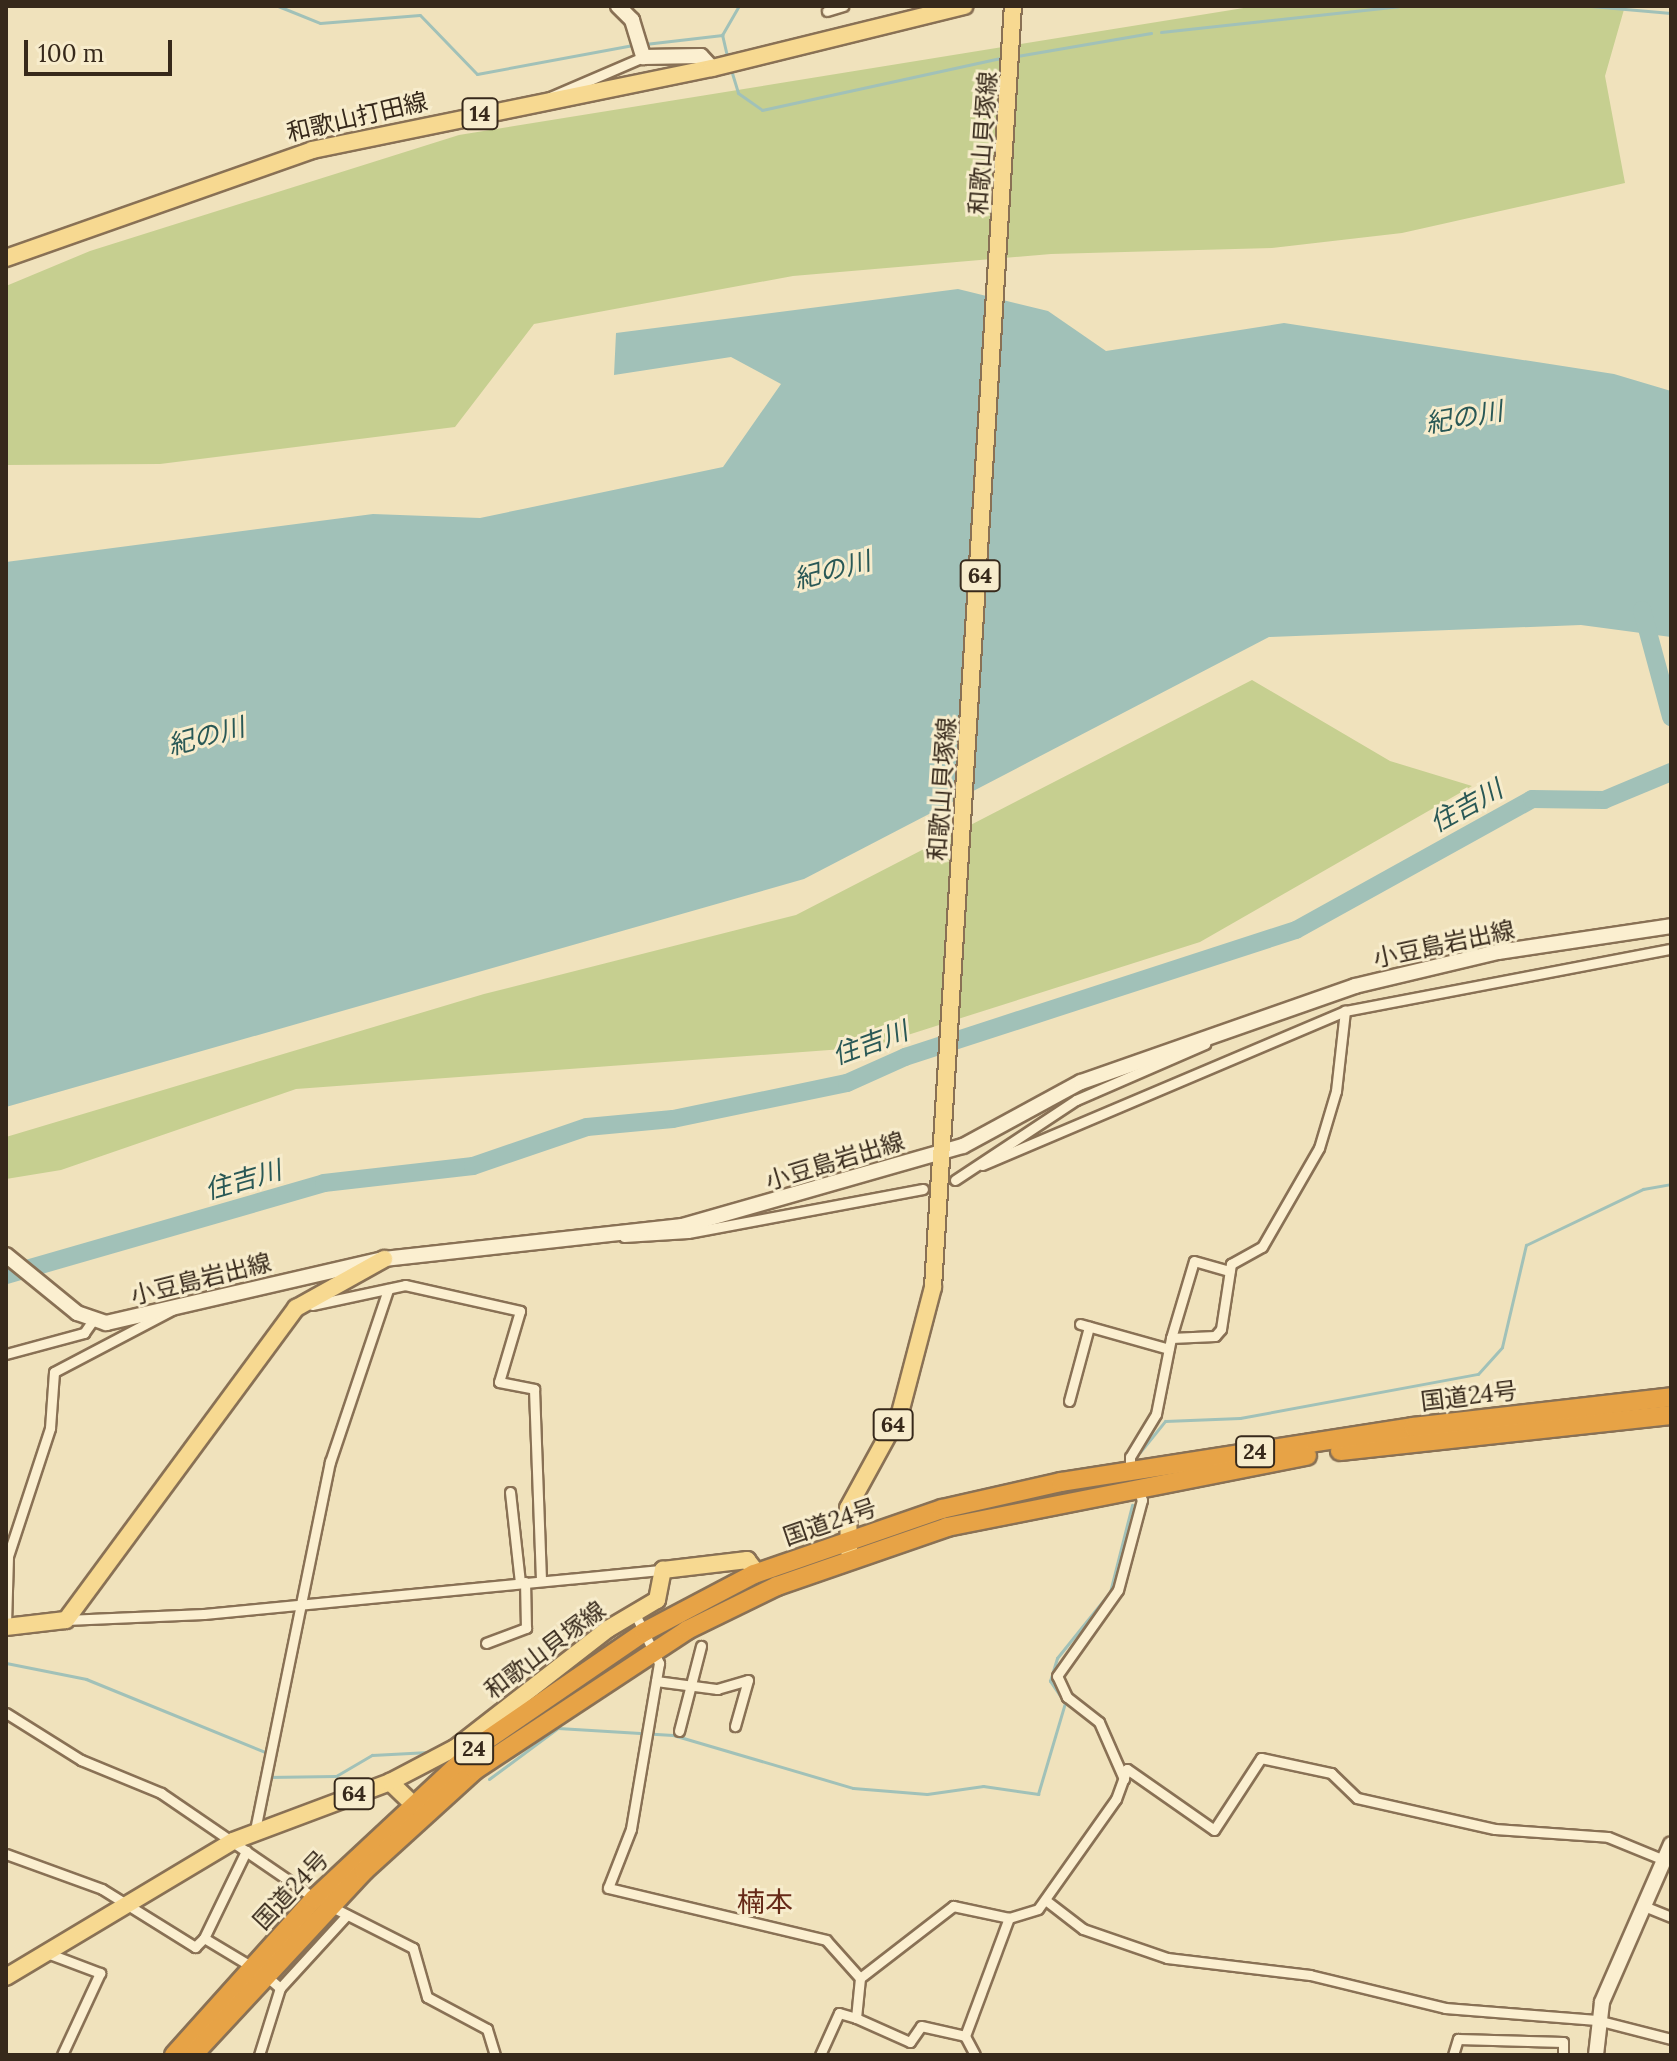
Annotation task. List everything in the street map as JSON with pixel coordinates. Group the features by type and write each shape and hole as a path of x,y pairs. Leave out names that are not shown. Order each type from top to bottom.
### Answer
{"highway":[{"name":"国道24号","path":"1133,1479 1413,1427 1671,1397"},
{"name":"国道24号","path":"416,1809 563,1705 653,1651 848,1549 942,1509 1133,1479 1435,1438 1671,1415"},
{"name":"国道24号","path":"174,2055 258,1971 330,1907 416,1809 514,1720 644,1632 757,1573 848,1549"},
{"name":"国道24号","path":"193,2055 258,1971"}],"main road":[{"path":"618,6 637,35 641,54 701,56 712,68"},
{"name":"和歌山打田線","path":"6,258 312,150 712,68 964,6"},
{"name":"和歌山貝塚線","path":"848,1549 848,1508 900,1413 921,1353 933,1287 932,1190 944,1131 1014,14"},
{"name":"小豆島岩出線","path":"6,1255 77,1313 93,1320 129,1321 176,1307 384,1259 616,1236 739,1212 942,1152 1081,1082 1232,1028 1433,965 1671,926"},
{"path":"6,1625 66,1620 296,1308 384,1259"},
{"path":"663,1570 747,1560 757,1573"},
{"name":"和歌山貝塚線","path":"6,1977 123,1907 239,1846 255,1830 390,1782 468,1739 662,1593 663,1570"},
{"path":"390,1782 416,1809"},
{"path":"1596,2055 1597,2020 1671,1844"}],"street":[{"path":"827,11 843,6"},
{"path":"539,103 554,89 641,54"},
{"path":"982,1165 1345,1011 1434,989 1671,949"},
{"path":"1171,1338 1215,1336 1230,1271 1262,1247 1319,1148 1336,1091 1345,1011"},
{"path":"955,1180 1076,1100 1232,1028"},
{"path":"616,1236 688,1233 932,1190"},
{"path":"1124,1779 1099,1722 1067,1697 1057,1676 1118,1590 1142,1500 1133,1479 1156,1414 1171,1338 1194,1261 1230,1271"},
{"path":"296,1308 405,1285 520,1311 499,1382 534,1389 541,1581"},
{"path":"255,1830 330,1462 388,1290"},
{"path":"6,1625 8,1556 50,1428 54,1372 115,1347 176,1307"},
{"path":"6,1354 84,1333 93,1320"},
{"path":"1069,1401 1085,1325 1169,1349"},
{"path":"486,1643 526,1628 510,1492"},
{"path":"66,1620 663,1570"},
{"path":"635,1614 653,1651 656,1681 631,1829 608,1888 792,1927 826,1940 860,1978"},
{"path":"679,1731 701,1646"},
{"path":"656,1681 691,1686 748,1680 735,1726"},
{"path":"6,1713 81,1760 161,1793 330,1907 413,1948 427,1997 487,2029 495,2055"},
{"path":"856,2018 860,1978 953,1906 1009,1918 1048,1902 1124,1779 1127,1769 1214,1830 1261,1758 1331,1773 1357,1798 1495,1829 1608,1837 1664,1860"},
{"path":"6,1854 102,1889 123,1907 195,1947 204,1938 239,1846"},
{"path":"1048,1902 1083,1929 1167,1958 1310,1975 1445,2008 1597,2020 1671,2039"},
{"path":"1644,1906 1671,1917"},
{"path":"259,2055 280,1988 330,1907"},
{"path":"975,2055 965,2036 1009,1918"},
{"path":"204,1938 280,1988"},
{"path":"47,1953 100,1973 62,2055"},
{"path":"820,2055 839,2013 910,2042 921,2026 965,2036"},
{"path":"1453,2055 1458,2039 1563,2042 1563,2055"}],"green space":[{"path":"1256,6 1625,6 1605,76 1625,183 1402,233 1272,248 1051,254 793,276 534,324 455,427 160,464 6,465 6,286 90,251 459,135"},
{"path":"1252,680 1390,761 1472,786 1200,942 870,1047 296,1089 61,1170 6,1179 6,1137 484,994 796,915"}],"water":[{"name":"紀の川","path":"958,289 1048,311 1106,351 1284,323 1614,374 1671,391 1671,637 1581,625 1269,637 804,879 6,1107 6,562 373,514 480,518 723,467 781,384 731,357 614,375 616,333"}],"waterway":[{"path":"210,6 253,6"},
{"path":"278,6 320,23 420,15 477,74 634,45"},
{"path":"727,56 722,35 739,6"},
{"path":"1161,32 1399,6"},
{"path":"1591,6 1671,13"},
{"path":"1017,56 1151,33"},
{"path":"645,44 722,35"},
{"path":"732,73 738,93 762,110 1006,57"},
{"name":"住吉川","path":"1642,610 1671,717"},
{"name":"住吉川","path":"6,1275 324,1183 473,1166 587,1127 673,1119 847,1083 905,1057 1296,930 1532,799 1604,800 1671,772"},
{"path":"1140,1452 1165,1421 1240,1418 1478,1374 1502,1347 1526,1245 1643,1189 1671,1184"},
{"path":"489,1779 558,1728 673,1735 853,1788 927,1794 983,1786 1038,1794 1065,1703 1050,1681 1057,1658 1110,1592 1132,1505"},
{"path":"6,1663 86,1679 270,1754"},
{"path":"267,1777 336,1776 372,1755 429,1752"}],"district":[{"name":"楠本","path":"765,1902"}]}
